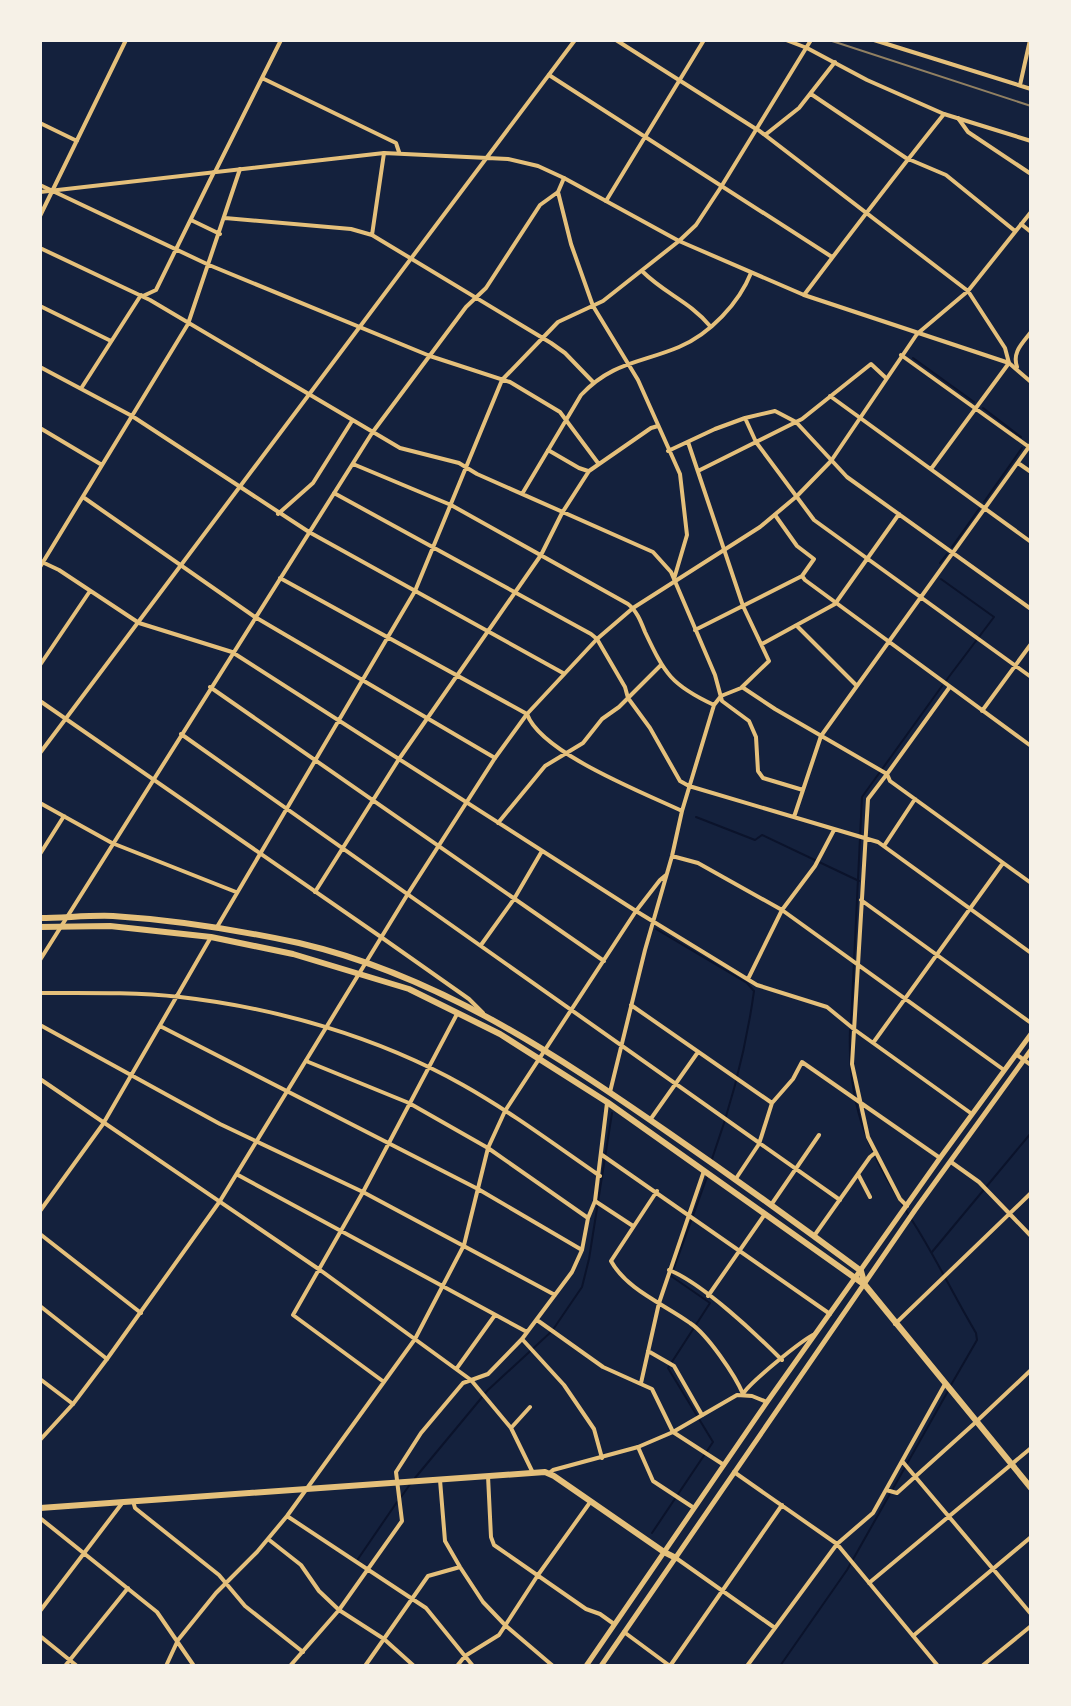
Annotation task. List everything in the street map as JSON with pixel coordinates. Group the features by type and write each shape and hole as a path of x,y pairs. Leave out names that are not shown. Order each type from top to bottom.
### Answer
{"main road":[{"path":"40,918 111,916 217,928 301,944 413,982 485,1014 610,1092 771,1205 861,1271 865,1285"},
{"path":"40,927 110,926 211,937 293,954 409,989 540,1057 865,1285 1031,1488"},
{"path":"586,1666 767,1402 1031,1034"},
{"path":"601,1666 950,1161 1031,1050"},
{"path":"40,1508 548,1474 676,1558"}],"street":[{"path":"40,216 126,40"},
{"path":"81,388 142,296 156,290 281,40"},
{"path":"40,753 575,40"},
{"path":"616,40 757,129 968,291 1005,348 1009,363"},
{"path":"606,201 704,40"},
{"path":"786,40 944,114 1031,141"},
{"path":"217,928 415,591 502,380 558,322 603,301 696,225 811,40"},
{"path":"874,40 892,43 1031,89"},
{"path":"1020,85 1030,40"},
{"path":"765,136 799,108 835,62"},
{"path":"549,75 832,257"},
{"path":"262,78 396,143 399,152"},
{"path":"811,94 906,158 946,175 1015,231"},
{"path":"804,295 906,158 944,114"},
{"path":"958,118 975,137 1031,174"},
{"path":"40,123 77,141"},
{"path":"975,137 979,125"},
{"path":"40,192 399,152 488,157 538,166 679,241 751,273 804,295 1009,363 1031,382"},
{"path":"372,235 384,153"},
{"path":"240,169 188,324 41,563 139,623 232,652 757,985 827,1007 972,1114"},
{"path":"40,960 372,433 466,307 476,298 540,205 558,192 564,178"},
{"path":"40,185 209,265 430,356 510,382 560,412 598,463"},
{"path":"558,192 571,244 593,306 628,362 680,474 687,535 673,582"},
{"path":"40,1440 73,1404 107,1359 238,1175 409,892 527,714 597,639 633,608 775,515 797,496 831,461 917,334 968,291 1031,212"},
{"path":"225,218 351,229 372,235 565,353 593,382"},
{"path":"191,220 220,234"},
{"path":"1021,224 1031,232"},
{"path":"40,248 142,296 400,448 459,463 562,513 653,552 671,572 721,696 749,721 756,737 758,771 763,778 803,790"},
{"path":"642,271 664,292 696,309 710,326"},
{"path":"522,494 581,395 593,382 628,362 681,346 710,326 727,312 751,273"},
{"path":"40,306 111,341"},
{"path":"1017,367 1014,358 1031,332"},
{"path":"793,818 821,736 1030,445 901,355"},
{"path":"931,469 1009,363"},
{"path":"698,471 796,422 871,364 886,378"},
{"path":"40,367 132,416 278,514 563,673"},
{"path":"830,396 1031,542"},
{"path":"668,451 745,418 775,411 796,422 847,477 1031,609"},
{"path":"745,418 756,442 814,520 1031,677"},
{"path":"278,514 313,483 352,421"},
{"path":"315,892 399,759 541,555 562,513 589,471 658,426"},
{"path":"40,428 102,465"},
{"path":"610,1092 682,811 714,705 721,696 742,687 769,661 743,606 688,442"},
{"path":"548,450 589,471"},
{"path":"1018,463 1031,472"},
{"path":"353,464 451,505 633,608 661,665 681,689 714,705"},
{"path":"334,493 597,639 625,687 628,698 650,728 680,781 884,846 1031,953"},
{"path":"83,497 255,617 495,758"},
{"path":"762,644 835,604 899,514"},
{"path":"695,630 802,576 814,559 797,546 775,515"},
{"path":"802,576 835,604 1031,746"},
{"path":"280,578 527,714 530,724 564,753 682,811"},
{"path":"40,665 90,591"},
{"path":"797,626 857,687"},
{"path":"982,711 1031,644"},
{"path":"498,823 545,766 583,743 602,719 661,665"},
{"path":"210,687 604,961"},
{"path":"742,687 887,774 890,781 1031,883"},
{"path":"907,1206 875,1153 866,1128 852,1064 868,799 949,688"},
{"path":"40,701 381,937 469,999 485,1014"},
{"path":"181,734 409,892 840,1200"},
{"path":"884,846 915,799"},
{"path":"40,803 112,843 236,892"},
{"path":"40,854 64,816"},
{"path":"748,979 782,910 815,866 834,830"},
{"path":"481,945 514,899 542,851"},
{"path":"672,856 698,863 782,910 1004,1070"},
{"path":"873,1043 1004,863"},
{"path":"166,1666 178,1640 287,1516 415,1339 464,1245 488,1148 505,1111 636,911 666,875"},
{"path":"861,900 1031,1023"},
{"path":"40,1211 103,1124 211,937"},
{"path":"40,993 177,997 254,1009 326,1028 429,1068 463,1085 600,1176"},
{"path":"631,1005 772,1103"},
{"path":"384,1382 293,1315 363,1192 458,1012"},
{"path":"40,1025 555,1295"},
{"path":"160,1026 478,1189 582,1250"},
{"path":"650,1120 698,1052"},
{"path":"1017,1055 1031,1065"},
{"path":"306,1061 409,1103 488,1148 588,1218"},
{"path":"735,1180 759,1144 772,1103 793,1079 802,1062 940,1158"},
{"path":"40,1079 320,1270 471,1380 511,1428 533,1473"},
{"path":"290,1666 339,1610 402,1521 396,1472 421,1433 463,1383 488,1374 522,1339 572,1272 582,1250 588,1218 595,1201 607,1102"},
{"path":"771,1205 819,1135"},
{"path":"814,1236 875,1153"},
{"path":"602,1155 831,1315"},
{"path":"950,1161 979,1182 1031,1236"},
{"path":"641,1383 659,1303 704,1171"},
{"path":"858,1174 870,1197"},
{"path":"238,1175 527,1332"},
{"path":"657,1191 611,1261 617,1272 699,1330 743,1394 767,1402"},
{"path":"895,1324 1031,1193"},
{"path":"595,1201 634,1227"},
{"path":"708,1296 765,1214"},
{"path":"40,1234 141,1313"},
{"path":"669,1270 755,1333 782,1360"},
{"path":"40,1306 107,1359"},
{"path":"456,1369 495,1315"},
{"path":"537,1320 603,1367 652,1389 673,1432 724,1465"},
{"path":"548,1474 638,1447 673,1432 743,1394 748,1385 805,1338 818,1332"},
{"path":"522,1339 564,1385 594,1429 602,1458"},
{"path":"648,1351 674,1366 702,1415"},
{"path":"890,1492 916,1475 1031,1370"},
{"path":"40,1379 73,1404"},
{"path":"747,1666 837,1544 873,1513 890,1492 946,1382"},
{"path":"511,1428 530,1407"},
{"path":"638,1447 653,1481 694,1508"},
{"path":"869,1583 1031,1448"},
{"path":"903,1462 1031,1614"},
{"path":"734,1472 837,1544 938,1666"},
{"path":"488,1476 494,1545 586,1609 615,1625"},
{"path":"440,1480 445,1541 460,1567 483,1602 553,1666"},
{"path":"133,1501 135,1508 219,1575 245,1606 303,1652"},
{"path":"457,1666 465,1656 499,1635 591,1501"},
{"path":"40,1611 123,1502"},
{"path":"624,1632 670,1666 782,1505"},
{"path":"287,1516 426,1608 473,1666"},
{"path":"40,1518 157,1612 194,1666"},
{"path":"913,1636 1031,1537"},
{"path":"268,1539 301,1565 319,1591 339,1610 384,1639 414,1666"},
{"path":"676,1558 775,1628"},
{"path":"365,1666 428,1576 460,1567"},
{"path":"65,1666 128,1588"},
{"path":"982,1666 1031,1626"},
{"path":"40,1636 77,1666"}],"waterway":[{"path":"913,358 974,402"},
{"path":"983,408 1021,437"},
{"path":"984,502 1022,448"},
{"path":"952,547 979,509"},
{"path":"940,563 947,554"},
{"path":"941,579 994,617 945,682"},
{"path":"851,1023 862,797 942,686"},
{"path":"696,817 755,840 762,835 859,881"},
{"path":"656,929 747,983 754,991 738,1076 712,1159"},
{"path":"850,1030 853,1086 865,1134 886,1178 976,1333 977,1340 951,1385"},
{"path":"415,1478 488,1390 552,1331 582,1287 612,1113"},
{"path":"932,1252 1031,1133"},
{"path":"652,1533 713,1442 668,1368 710,1303 671,1276 707,1177"},
{"path":"780,1666 847,1570 948,1391"},
{"path":"401,1497 411,1483"},
{"path":"358,1559 397,1502"}],"railway":[{"path":"829,40 1031,106"}]}
